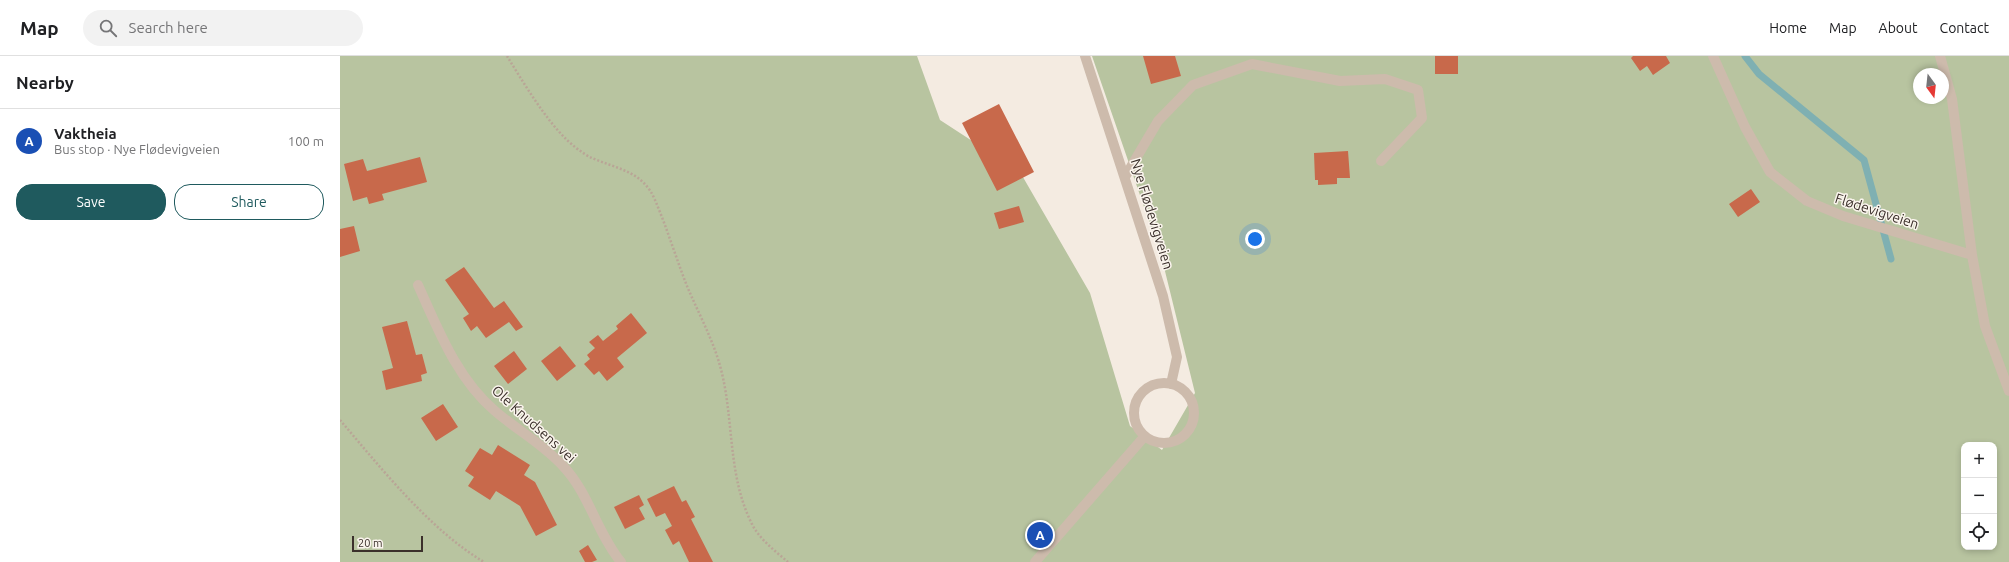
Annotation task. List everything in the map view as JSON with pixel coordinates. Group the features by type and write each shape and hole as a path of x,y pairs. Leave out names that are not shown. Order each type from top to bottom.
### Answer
{"street":[{"name":"Nye Flødevigveien","path":"1085,56 1126,177 1163,296 1177,357 1171,384"},
{"name":"Flødevigveien","path":"1712,56 1745,127 1770,172 1807,201 1844,216 1892,232 1972,255"},
{"path":"1940,56 1952,99 1972,255 1985,326 2009,391"},
{"path":"1126,177 1158,121 1193,85 1252,64 1340,81 1385,79 1418,90 1422,118 1381,161"},
{"name":"Ole Knudsens vei","path":"418,285 443,340 465,378 494,411 543,447 564,466 581,492 611,548 621,562"},
{"path":"1161,383 1171,384 1188,394 1193,403 1195,413 1189,432 1182,439 1172,443 1162,444 1152,442 1144,437 1138,429 1134,419 1134,409 1137,399 1143,391 1151,386 1161,383"},
{"path":"1035,562 1144,437"}],"path":[{"path":"507,56 522,80 565,138 591,157 621,168 637,178 646,185 654,199 687,285 718,359 726,398 731,446 742,496 751,523 772,549 788,562"},
{"path":"340,420 425,515 484,562"}],"green space":[{"path":"340,56 917,56 940,120 1020,172 1090,293 1130,426 1162,450 1195,393 1162,259 1092,56 2009,56 2009,562 340,562"}],"building":[{"path":"1143,56 1175,56 1181,76 1151,84"},
{"path":"1435,56 1458,56 1458,74 1435,74"},
{"path":"1633,56 1666,56 1670,63 1653,75 1647,66 1640,71 1631,58"},
{"path":"999,104 1034,172 997,191 962,123"},
{"path":"1348,151 1350,178 1337,178 1337,184 1318,185 1318,180 1315,180 1314,153"},
{"path":"420,157 427,182 382,194 384,200 369,204 367,197 353,201 344,164 363,159 367,171"},
{"path":"1751,189 1760,202 1738,217 1729,204"},
{"path":"1019,206 1024,222 999,229 994,213"},
{"path":"354,226 360,251 340,257 340,229"},
{"path":"464,267 494,308 504,301 523,327 516,331 509,322 486,338 477,326 471,331 463,318 469,314 445,280"},
{"path":"631,313 647,333 617,358 624,367 607,381 599,371 594,375 584,364 590,359 587,355 595,348 589,342 598,335 603,341 618,329 616,326"},
{"path":"407,321 416,355 422,354 427,373 421,375 422,381 386,390 382,371 393,368 382,327"},
{"path":"560,346 576,366 557,381 541,361"},
{"path":"514,351 527,369 508,384 494,366"},
{"path":"443,404 458,427 436,441 421,418"},
{"path":"498,445 530,465 524,475 535,482 557,525 536,536 520,506 496,491 490,500 468,486 474,477 465,471 480,448 492,455"},
{"path":"674,486 682,502 686,500 695,517 691,519 713,562 689,562 679,541 673,545 665,530 672,526 665,513 656,517 647,499"},
{"path":"639,495 644,505 639,508 645,519 625,529 614,507"},
{"path":"588,545 597,560 585,562 579,551"}],"waterway":[{"path":"1745,56 1759,74 1864,160 1891,259"}],"place":[{"name":"Vaktheia","path":"1040,535"}]}
